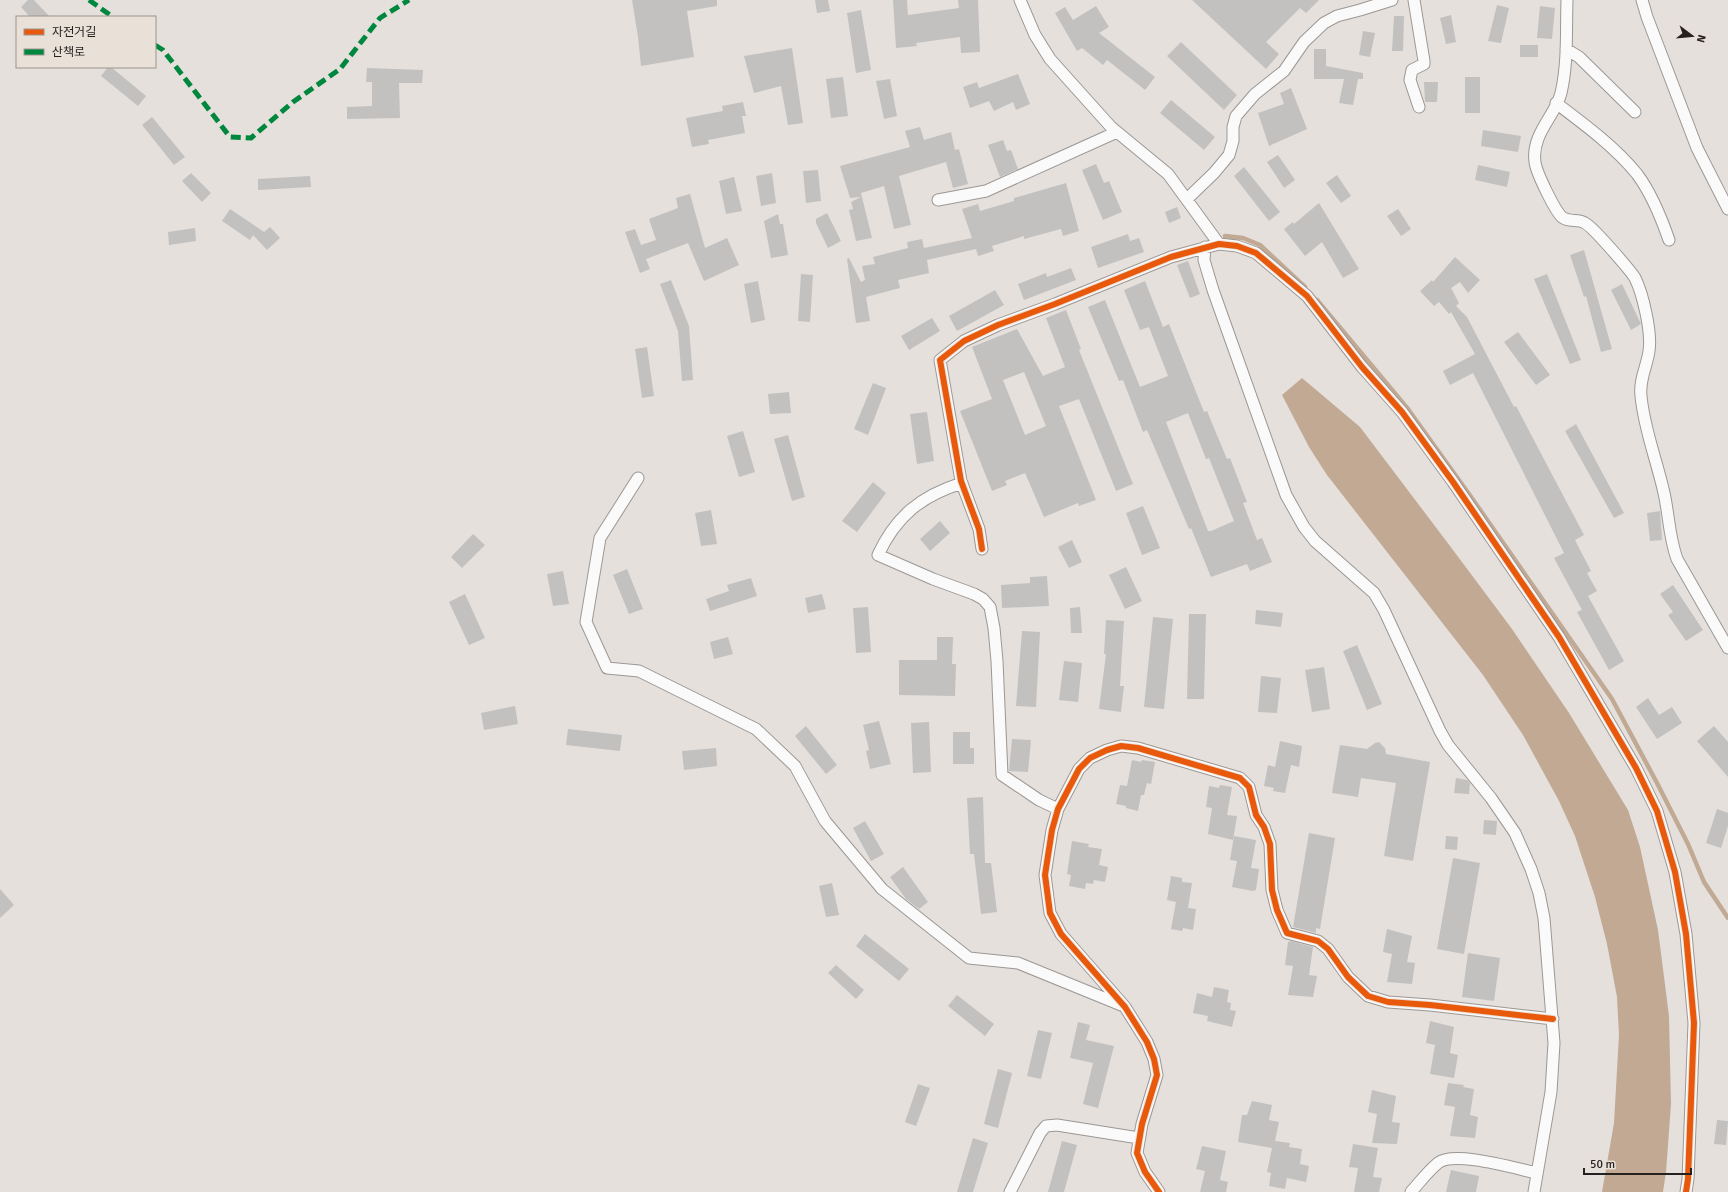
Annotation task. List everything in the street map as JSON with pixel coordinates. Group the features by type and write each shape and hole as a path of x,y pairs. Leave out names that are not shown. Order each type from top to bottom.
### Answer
{"street":[{"path":"1020,0 1035,35 1050,59 1117,132 1168,174 1218,244"},
{"path":"1186,199 1214,173 1229,156 1233,142 1232,127 1236,116 1256,94 1284,71 1304,42 1324,23 1337,16 1392,0"},
{"path":"1414,0 1424,64 1412,70 1410,76 1419,107"},
{"path":"1567,0 1566,49 1561,95 1539,137 1536,147 1535,161 1540,178 1562,217 1572,221 1580,219 1589,225 1635,278 1642,298 1650,348 1641,384 1641,396 1656,466 1664,492 1671,544 1684,571 1728,648"},
{"path":"1642,0 1647,17 1697,148 1728,209"},
{"path":"1566,49 1579,57 1635,112"},
{"path":"1556,103 1613,150 1637,175 1658,210 1669,240"},
{"path":"938,200 986,191 1117,132"},
{"path":"982,549 979,529 962,483 940,360 964,341 998,325 1055,304 1170,257 1218,244 1237,246 1256,253 1307,296 1362,367 1402,412 1453,482 1559,637 1636,768 1657,811 1675,872 1686,934 1694,1023 1688,1178 1686,1192"},
{"path":"1205,248 1204,260 1213,290 1286,495 1294,512 1315,541 1374,593 1384,610 1448,745 1491,798 1515,833 1539,893 1544,918 1553,1019 1554,1066 1534,1192"},
{"path":"638,478 600,538 586,622 607,668 639,671 756,729 795,766 825,821 882,889 969,958 1018,963 1125,1007"},
{"path":"962,483 939,490 920,501 900,520 887,537 878,555 933,579 974,594 983,599 990,607 994,628 997,662 1002,775 1039,800 1058,809"},
{"path":"1159,1192 1145,1172 1137,1153 1157,1075 1154,1059 1147,1042 1125,1007 1061,934 1050,913 1045,875 1048,851 1058,809 1079,769 1090,758 1107,750 1121,746 1138,748 1240,778 1249,787 1256,815 1264,827 1270,844 1272,890 1277,910 1287,933 1318,941 1328,949 1348,977 1368,996 1388,1002 1430,1005 1553,1019"},
{"path":"1010,1192 1040,1133 1046,1126 1057,1125 1140,1138"},
{"path":"1411,1192 1439,1162 1450,1157 1470,1159 1537,1173"}],"shaded area":[{"path":"1302,378 1360,427 1450,546 1512,629 1569,713 1628,810 1640,847 1658,930 1669,1016 1671,1104 1663,1192 1602,1192 1614,1123 1619,1035 1617,997 1607,944 1595,897 1575,836 1559,801 1523,735 1483,675 1327,475 1309,447 1282,395"}],"building":[{"path":"28,0 34,0 49,16 29,16 21,7"},
{"path":"632,0 717,0 717,6 687,11 694,57 641,66"},
{"path":"815,0 828,0 830,11 817,13"},
{"path":"893,0 907,0 908,15 959,8 958,0 978,0 980,52 961,53 960,37 916,43 917,46 896,48"},
{"path":"1192,0 1319,0 1306,13 1300,8 1266,42 1279,54 1266,69"},
{"path":"1497,5 1509,8 1501,43 1488,41"},
{"path":"1096,6 1109,27 1099,33 1155,77 1145,90 1107,60 1103,65 1082,48 1077,51 1055,13 1065,7 1073,20"},
{"path":"1540,6 1555,8 1552,39 1537,38"},
{"path":"861,10 871,70 856,73 847,13"},
{"path":"1451,15 1456,42 1446,44 1440,18"},
{"path":"1394,16 1404,16 1403,51 1392,51"},
{"path":"1363,31 1375,33 1370,57 1359,55"},
{"path":"1181,42 1237,95 1224,110 1167,56"},
{"path":"1520,45 1538,45 1538,57 1520,57"},
{"path":"792,48 803,123 788,125 781,86 754,93 744,56"},
{"path":"1314,49 1326,49 1326,66 1363,73 1363,79 1358,79 1353,105 1339,103 1344,79 1314,79"},
{"path":"107,68 112,68 146,96 138,106 101,76"},
{"path":"367,68 423,70 422,83 399,83 400,118 347,119 347,107 372,106 372,82 366,82"},
{"path":"1018,74 1030,104 1016,110 1013,102 994,111 989,101 970,108 963,87 977,82 979,88"},
{"path":"843,77 848,116 831,118 826,79"},
{"path":"1465,77 1480,77 1480,113 1465,113"},
{"path":"890,79 897,116 884,119 876,81"},
{"path":"1424,82 1438,82 1437,102 1425,102"},
{"path":"1291,88 1307,129 1269,146 1258,113 1284,104 1280,93"},
{"path":"1171,100 1215,137 1204,150 1160,113"},
{"path":"743,102 746,116 742,116 745,133 708,140 709,144 692,147 686,118 723,111 722,106"},
{"path":"152,117 185,157 174,165 142,125"},
{"path":"920,127 924,140 951,132 955,150 959,149 968,184 953,188 946,162 899,176 911,225 894,229 884,186 861,193 872,238 856,241 849,210 853,209 851,202 861,197 850,198 840,166 910,147 905,131"},
{"path":"1483,130 1521,136 1518,152 1481,146"},
{"path":"1003,140 1007,151 1011,150 1018,169 1000,177 988,145"},
{"path":"1278,155 1295,180 1284,188 1267,162"},
{"path":"1096,164 1104,183 1109,181 1122,212 1103,220 1082,170"},
{"path":"1478,165 1510,172 1507,187 1475,180"},
{"path":"1244,167 1280,212 1269,221 1234,176"},
{"path":"818,170 821,201 806,203 803,171"},
{"path":"191,173 211,193 202,202 182,181"},
{"path":"772,173 776,203 761,206 756,176"},
{"path":"1337,175 1351,196 1341,203 1326,183"},
{"path":"310,176 311,187 258,190 258,179"},
{"path":"734,177 742,211 726,214 719,181"},
{"path":"1066,183 1079,231 1063,236 1061,229 1024,239 1024,236 992,246 994,251 978,256 976,249 927,260 929,273 898,280 900,288 866,297 870,321 856,323 847,259 849,258 861,282 865,280 862,266 875,264 873,257 908,248 907,242 922,239 924,248 972,238 962,209 978,204 980,211 1014,201 1014,198"},
{"path":"690,194 705,248 727,238 739,265 704,281 688,243 646,259 650,269 640,273 625,232 635,229 641,245 656,240 649,219 678,208 676,198"},
{"path":"1319,203 1359,269 1343,278 1322,242 1305,256 1284,229 1293,222 1294,224"},
{"path":"1177,207 1181,218 1169,223 1165,212"},
{"path":"230,209 264,232 270,227 280,238 267,250 253,235 250,240 222,221"},
{"path":"1398,209 1411,229 1401,236 1387,216"},
{"path":"827,213 841,241 828,248 816,223 816,219"},
{"path":"778,214 780,224 783,224 788,255 771,258 764,221"},
{"path":"195,228 196,241 169,245 168,232"},
{"path":"1128,234 1130,241 1139,238 1144,252 1098,268 1091,247"},
{"path":"1584,250 1612,349 1601,352 1586,296 1584,297 1570,255"},
{"path":"1455,257 1480,280 1468,293 1460,282 1451,288 1459,303 1456,306 1467,317 1584,535 1575,540 1591,571 1587,573 1597,591 1588,596 1624,661 1609,670 1577,612 1582,610 1554,558 1564,553 1473,373 1450,385 1443,371 1475,354 1451,312 1449,314 1439,302 1434,306 1420,291 1432,280 1433,282"},
{"path":"1188,261 1200,294 1190,298 1177,265"},
{"path":"1071,268 1076,280 1024,300 1018,284 1046,273 1047,277"},
{"path":"801,274 813,275 810,322 798,321"},
{"path":"1547,274 1581,360 1570,364 1534,279"},
{"path":"671,280 689,326 693,380 682,381 678,331 660,284"},
{"path":"758,281 765,320 751,323 744,284"},
{"path":"1145,281 1163,327 1169,324 1204,412 1207,411 1227,459 1230,458 1247,502 1243,503 1257,540 1262,538 1272,562 1250,571 1247,564 1211,577 1191,528 1189,529 1147,430 1143,432 1123,380 1119,381 1088,307 1105,300 1140,387 1168,376 1149,327 1140,330 1124,290","holes":["1188,413 1206,459 1209,458 1234,521 1211,531 1208,531 1166,422"]},
{"path":"1622,284 1641,324 1631,330 1611,290"},
{"path":"995,290 1004,305 957,331 949,316"},
{"path":"1066,310 1081,349 1079,350 1133,484 1116,491 1079,399 1059,406 1096,500 1079,506 1078,503 1044,517 1025,473 1005,481 1007,485 992,491 960,411 992,399 972,347 1017,329 1043,376 1065,367 1046,318","holes":["1024,372 1046,426 1025,435 1003,380"]},
{"path":"932,318 940,331 909,350 901,336"},
{"path":"1518,332 1550,375 1536,385 1504,342"},
{"path":"647,347 654,396 642,398 635,349"},
{"path":"873,383 886,388 868,435 854,429"},
{"path":"789,392 791,413 770,414 768,394"},
{"path":"927,412 934,461 917,464 910,414"},
{"path":"1576,424 1624,513 1614,518 1565,431"},
{"path":"743,431 755,472 739,477 727,436"},
{"path":"788,435 805,497 792,501 774,439"},
{"path":"873,482 886,493 857,532 842,521"},
{"path":"1143,506 1160,548 1142,555 1126,513"},
{"path":"711,510 717,544 701,546 695,513"},
{"path":"1660,511 1662,540 1650,541 1647,513"},
{"path":"940,521 950,533 930,551 920,539"},
{"path":"473,534 485,545 462,568 451,557"},
{"path":"1072,540 1082,562 1069,568 1058,547"},
{"path":"1126,567 1142,601 1125,609 1109,575"},
{"path":"627,569 643,609 629,614 613,575"},
{"path":"563,571 569,604 553,606 547,574"},
{"path":"1047,576 1049,606 1002,608 1001,585 1030,583 1030,577"},
{"path":"751,578 757,596 710,611 706,599 729,591 727,585"},
{"path":"1673,585 1703,630 1686,641 1668,615 1673,612 1660,594"},
{"path":"465,594 485,638 469,645 449,602"},
{"path":"822,594 826,609 808,613 805,598"},
{"path":"868,607 871,652 856,653 853,608"},
{"path":"1080,607 1082,633 1071,633 1070,608"},
{"path":"1256,610 1283,613 1281,627 1255,624"},
{"path":"1189,614 1206,614 1204,699 1187,699"},
{"path":"1153,617 1173,619 1164,709 1144,707"},
{"path":"1106,620 1124,621 1120,686 1124,686 1121,712 1099,709 1106,654 1104,654"},
{"path":"1022,631 1040,632 1036,707 1016,706"},
{"path":"728,637 733,654 714,659 710,642"},
{"path":"937,637 953,637 952,664 956,664 955,696 899,695 899,660 937,660"},
{"path":"1357,645 1382,704 1367,710 1343,651"},
{"path":"1064,661 1082,663 1078,702 1059,700"},
{"path":"1324,667 1330,709 1312,712 1305,670"},
{"path":"1261,676 1281,678 1277,713 1258,712"},
{"path":"1648,698 1659,715 1672,707 1682,723 1657,739 1636,707"},
{"path":"515,706 518,724 484,730 481,713"},
{"path":"879,721 891,764 870,769 866,751 869,750 863,725"},
{"path":"929,722 931,772 913,773 911,723"},
{"path":"806,726 837,765 826,774 795,736"},
{"path":"1714,726 1728,742 1728,777 1697,741"},
{"path":"568,729 622,735 620,751 566,745"},
{"path":"953,732 970,732 970,748 974,748 974,764 953,764"},
{"path":"1012,739 1031,740 1028,772 1009,771"},
{"path":"1280,741 1302,746 1299,767 1291,765 1285,793 1273,791 1274,788 1264,786 1268,765 1275,767"},
{"path":"1379,742 1385,748 1386,754 1430,762 1413,861 1384,856 1396,783 1361,778 1358,797 1332,793 1340,745 1367,749"},
{"path":"716,748 717,766 684,770 682,751"},
{"path":"1132,760 1141,762 1142,760 1155,762 1151,784 1147,783 1144,795 1141,795 1138,811 1116,804 1120,785 1127,786"},
{"path":"1456,778 1467,780 1470,783 1469,794 1454,793"},
{"path":"1220,785 1232,787 1227,815 1237,816 1233,840 1208,834 1212,808 1206,807 1209,786 1219,788"},
{"path":"983,797 985,863 991,863 997,912 981,914 974,854 970,854 967,798"},
{"path":"1717,809 1728,813 1728,826 1721,848 1706,843"},
{"path":"1484,820 1497,821 1496,835 1483,834"},
{"path":"865,821 884,854 871,861 853,828"},
{"path":"1309,833 1335,838 1320,929 1316,928 1316,933 1293,927"},
{"path":"1234,836 1256,840 1251,868 1259,869 1256,890 1253,891 1232,887 1237,861 1230,860"},
{"path":"1446,836 1458,837 1457,850 1445,849"},
{"path":"1072,841 1089,844 1088,847 1102,849 1099,865 1108,867 1105,882 1094,880 1093,884 1086,883 1085,889 1069,886 1071,875 1067,874"},
{"path":"1453,858 1480,863 1464,954 1437,949"},
{"path":"903,867 928,902 919,909 906,899 890,877"},
{"path":"1171,876 1182,878 1182,882 1192,883 1188,908 1196,909 1193,930 1183,928 1182,931 1171,929 1176,902 1167,900"},
{"path":"832,883 839,915 826,917 819,886"},
{"path":"0,889 14,905 0,918"},
{"path":"1387,929 1412,936 1407,962 1415,963 1412,984 1387,982 1392,954 1383,952"},
{"path":"865,934 909,969 899,981 856,946"},
{"path":"1291,941 1313,947 1309,975 1317,976 1313,997 1288,995 1293,966 1285,965 1288,942"},
{"path":"1468,953 1500,958 1494,1001 1462,997"},
{"path":"836,965 864,990 856,999 828,973"},
{"path":"1214,987 1229,990 1227,1002 1231,1003 1230,1010 1236,1011 1232,1027 1207,1021 1208,1016 1193,1013 1197,993 1212,997"},
{"path":"957,995 994,1024 985,1036 948,1006"},
{"path":"1430,1021 1454,1027 1450,1053 1458,1055 1454,1078 1430,1074 1435,1045 1426,1043"},
{"path":"1078,1022 1090,1025 1086,1040 1114,1046 1098,1108 1083,1104 1093,1063 1070,1058"},
{"path":"1038,1030 1052,1033 1041,1079 1027,1076"},
{"path":"998,1069 1012,1073 998,1128 984,1124"},
{"path":"1448,1083 1464,1085 1463,1087 1474,1089 1470,1115 1478,1117 1475,1138 1450,1136 1455,1107 1444,1105"},
{"path":"918,1084 930,1088 916,1126 905,1122"},
{"path":"1372,1090 1396,1096 1392,1122 1400,1123 1397,1144 1372,1143 1377,1114 1368,1112"},
{"path":"1252,1101 1272,1105 1269,1120 1279,1122 1275,1141 1290,1143 1289,1147 1302,1149 1300,1164 1309,1166 1306,1182 1287,1178 1285,1189 1269,1186 1271,1173 1267,1172 1272,1148 1238,1142 1242,1115 1247,1115"},
{"path":"1717,1120 1728,1121 1726,1145 1714,1144"},
{"path":"973,1138 988,1143 973,1192 957,1192"},
{"path":"1062,1141 1077,1145 1064,1192 1048,1192"},
{"path":"1353,1144 1378,1148 1373,1177 1382,1178 1379,1192 1354,1192 1358,1168 1349,1167"},
{"path":"1202,1146 1226,1151 1220,1180 1228,1182 1226,1192 1200,1192 1205,1171 1196,1169"},
{"path":"1451,1170 1479,1176 1476,1192 1446,1192"}],"waterway":[{"path":"1225,236 1243,238 1260,245 1305,287"},
{"path":"1317,300 1408,409 1612,699 1688,844 1704,882 1728,918"}],"marked path":[{"path":"89,0 112,16"},
{"path":"156,46 163,50 230,137 251,138 293,102 340,69 380,18 409,0"}],"cycle path":[{"path":"982,549 979,529 961,481 940,360 964,341 998,325 1055,304 1171,257 1219,244 1237,246 1256,253 1307,296 1362,367 1402,412 1453,482 1559,637 1636,768 1657,811 1675,872 1686,934 1694,1023 1688,1179 1686,1192"},
{"path":"1159,1192 1145,1172 1137,1153 1142,1124 1157,1075 1154,1059 1147,1042 1125,1007 1061,934 1050,913 1045,875 1052,830 1058,809 1079,769 1090,758 1107,750 1121,746 1138,748 1240,778 1249,787 1256,815 1264,827 1270,844 1272,890 1277,910 1287,933 1318,941 1328,949 1348,977 1368,996 1388,1002 1430,1005 1553,1019"}]}
